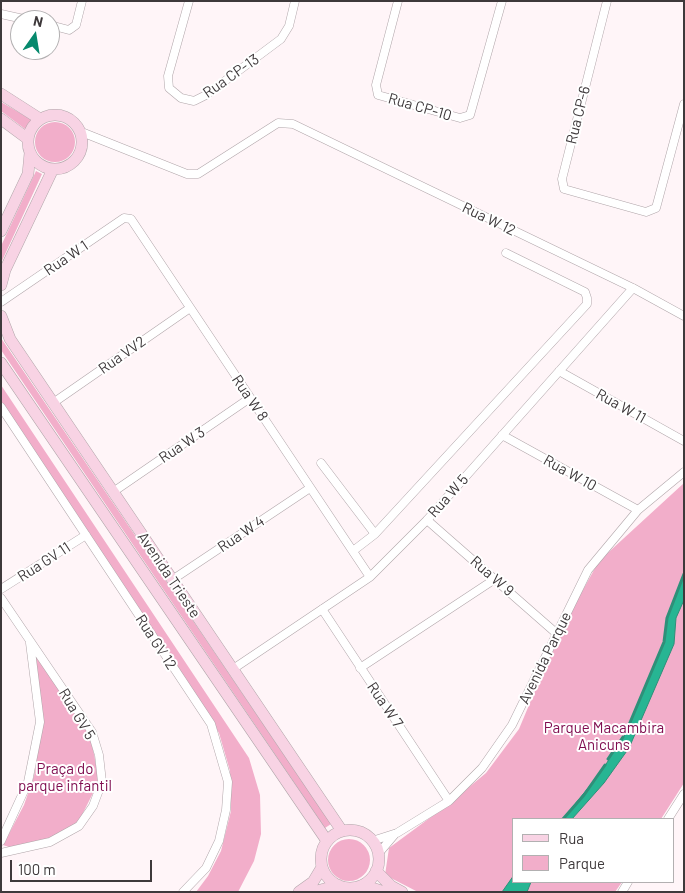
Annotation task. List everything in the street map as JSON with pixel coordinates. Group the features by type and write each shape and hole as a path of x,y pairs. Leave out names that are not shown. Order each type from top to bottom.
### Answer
{"street":[{"path":"60,28 69,30 76,26 82,1"},
{"name":"Rua CP-13","path":"189,1 168,76 169,88 181,98 194,101 206,95 281,39 289,26 295,1"},
{"name":"Rua CP-10","path":"398,1 376,85 378,95 460,118 470,115 502,1"},
{"name":"Rua CP-6","path":"607,1 562,179 564,189 646,212 656,208 684,104"},
{"path":"1,94 40,119"},
{"path":"1,230 28,174 30,153 28,139 30,131 40,119 58,115 74,123 79,131 82,140 77,157 62,168 53,169 39,164 30,153"},
{"path":"1,119 28,139"},
{"name":"Rua W 12","path":"79,131 187,174 198,174 278,123 293,124 633,288 684,316"},
{"path":"1,285 5,270 53,169"},
{"name":"Rua W 1","path":"1,302 124,218 131,219"},
{"name":"Rua W 8","path":"131,219 370,577"},
{"path":"353,551 374,534 586,304 585,292 506,253"},
{"name":"Rua W 5","path":"233,670 370,577 427,520 633,288"},
{"name":"Rua VV2","path":"53,403 190,308"},
{"name":"Avenida Trieste","path":"1,316 10,339 342,831"},
{"name":"Avenida Trieste","path":"1,364 327,841"},
{"name":"Rua W 11","path":"559,371 684,442"},
{"name":"Rua W 3","path":"113,492 250,398"},
{"name":"Rua GV 12","path":"1,407 210,724 228,782 226,810 219,841 206,868 183,892"},
{"name":"Rua W 10","path":"502,435 638,510"},
{"path":"321,463 374,534"},
{"name":"Avenida Parque","path":"372,841 396,833 449,801 482,768 512,725 588,570 638,510 684,472"},
{"name":"Rua W 4","path":"172,580 310,488"},
{"name":"Rua W 9","path":"427,520 556,633"},
{"name":"Rua GV 11","path":"1,589 86,535"},
{"path":"360,668 495,579"},
{"name":"Rua GV 5","path":"1,598 92,732 99,755 102,782 93,806 80,826 50,842 1,853"},
{"name":"Rua W 7","path":"322,610 449,801"},
{"name":"Rua GV 5","path":"1,841 28,782 40,722 30,642"},
{"path":"669,818 684,794"},
{"path":"363,885 376,871 378,854 372,841 359,832 342,831 327,841 321,853 322,867 328,878 338,885 350,888 363,885 384,892"},
{"name":"Avenida Parque","path":"378,854 396,833"},
{"path":"299,892 313,882 322,867"},
{"path":"376,871 391,886 402,892"},
{"path":"314,892 338,885"}],"green space":[{"path":"1,102 32,120 25,129 1,111"},
{"path":"59,122 66,125 72,131 75,142 74,150 66,159 59,162 51,162 44,159 36,150 35,138 38,131 47,123"},
{"path":"36,171 42,174 1,263 1,246"},
{"path":"1,338 331,824 325,828 1,350"},
{"path":"1,385 249,758 260,795 261,834 254,861 238,892 196,892 208,876 221,851 231,811 230,771 219,733 1,401"},
{"name":"Parque Macambira Anicuns","path":"684,483 684,783 662,818 512,818 512,883 621,883 615,892 418,892 385,875 389,848 450,803 486,773 519,729 560,631 599,561"},
{"name":"Praça do parque infantil","path":"34,654 90,733 99,781 77,825 50,838 12,848 3,845 24,805 34,776 39,743"},
{"path":"353,839 361,842 367,848 370,860 367,872 361,878 345,881 337,878 331,872 328,856 331,848 337,842"}],"shaded area":[{"path":"684,574 684,600 676,618 674,644 629,748 604,783 573,818 564,818 601,772 626,733 664,642 667,618"},
{"path":"512,878 512,883 531,883 527,892 502,892"}],"waterway":[{"path":"626,732 664,642 667,618 684,574"},
{"path":"608,759 623,737"},
{"path":"564,818 584,795 605,765"}]}
